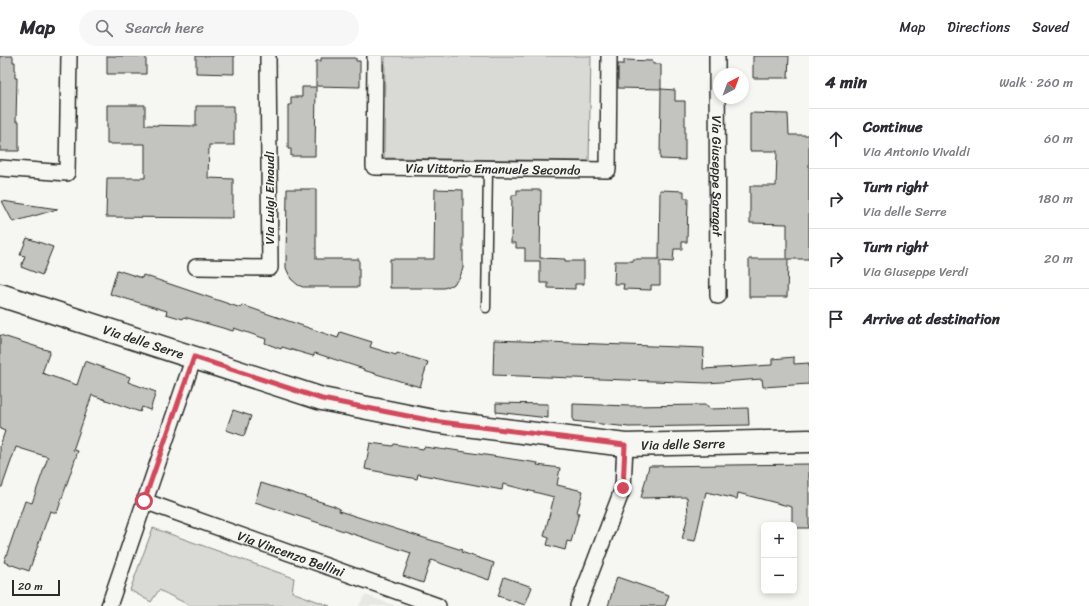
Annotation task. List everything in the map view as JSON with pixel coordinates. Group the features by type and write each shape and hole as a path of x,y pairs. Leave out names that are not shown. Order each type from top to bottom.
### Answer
{"street":[{"path":"0,168 67,173 69,56"},
{"name":"Via Luigi Einaudi","path":"196,267 270,268 268,56"},
{"name":"Via Vittorio Emanuele Secondo","path":"375,56 374,167 608,170 609,56"},
{"name":"Via Giuseppe Saragat","path":"717,56 718,296"},
{"name":"Via delle Serre","path":"0,295 322,399 433,421 625,445 809,441"},
{"path":"113,604 144,501 194,357"},
{"path":"578,606 623,488 625,445"},
{"name":"Via Vincenzo Bellini","path":"144,501 438,606"}],"lane":[{"path":"486,308 488,169"}],"shaded area":[{"path":"385,56 591,56 589,161 384,158"},
{"path":"153,528 294,578 292,592 330,606 191,606 159,590 151,602 130,590"},
{"path":"365,595 396,606 359,606"}],"building":[{"path":"0,56 13,56 13,62 15,62 15,78 17,78 16,121 19,121 19,151 0,151"},
{"path":"107,56 146,56 146,74 107,74"},
{"path":"196,56 234,56 234,74 196,73"},
{"path":"753,56 789,56 788,78 753,78"},
{"path":"321,58 356,58 356,61 360,61 360,87 316,86 316,61 321,61"},
{"path":"624,60 653,61 653,64 661,64 661,89 618,88 618,64 624,64"},
{"path":"302,87 316,87 315,156 291,156 291,149 288,149 288,105 291,105 291,97 302,97"},
{"path":"661,89 675,90 675,101 685,101 685,160 660,159"},
{"path":"107,105 145,105 145,125 196,126 196,106 234,106 234,145 209,145 208,178 233,179 233,218 106,217 107,178 145,178 145,144 107,144"},
{"path":"750,113 788,114 789,135 809,135 809,259 788,259 787,297 749,297 749,259 787,259 787,224 750,223 750,186 776,186 777,151 750,151"},
{"path":"287,189 316,189 316,259 359,259 359,287 303,287 291,279 286,268"},
{"path":"435,189 463,190 463,268 460,277 454,284 444,288 390,288 390,259 434,259"},
{"path":"517,190 541,190 540,258 565,259 565,261 584,261 584,284 575,284 575,289 548,288 548,283 540,283 540,261 525,261 525,248 516,248 516,243 511,243 512,195 517,195"},
{"path":"660,190 684,191 684,198 688,198 687,242 682,242 682,249 674,249 673,262 660,261 660,285 651,285 651,290 623,289 624,284 614,284 615,261 659,259"},
{"path":"2,201 58,209 13,222"},
{"path":"27,238 53,247 42,275 21,267 25,256 20,255"},
{"path":"117,270 142,278 143,275 241,308 242,305 338,338 340,332 372,342 370,347 396,355 397,353 428,362 420,387 363,370 364,369 315,353 313,356 282,347 281,349 265,343 266,339 234,328 233,331 184,317 183,319 166,314 167,311 110,294"},
{"path":"0,335 50,351 42,373 77,385 85,361 130,377 128,382 156,392 150,410 142,407 140,412 92,395 73,450 78,451 57,513 50,511 29,571 4,562 25,501 32,503 48,457 16,447 2,487 0,487 0,446 5,431 0,429"},
{"path":"494,340 704,348 703,369 772,365 772,359 794,357 794,364 809,363 809,384 763,387 762,379 707,383 493,375"},
{"path":"496,403 548,404 548,418 496,412"},
{"path":"573,404 629,406 705,405 710,409 748,408 749,425 629,427 573,421"},
{"path":"233,410 251,416 244,436 226,430"},
{"path":"370,443 393,446 394,444 423,449 424,447 446,449 538,463 537,465 560,468 557,485 583,491 571,542 567,541 565,550 547,545 549,538 544,536 554,497 503,484 502,490 418,474 417,479 365,469"},
{"path":"809,464 809,528 797,528 797,522 792,522 792,507 738,493 737,499 706,492 695,541 682,539 688,516 687,497 641,498 649,466"},
{"path":"261,483 334,506 340,509 339,511 462,550 461,552 494,563 489,580 431,560 423,583 403,576 411,553 255,502"},
{"path":"504,577 532,587 525,605 498,596"},
{"path":"617,577 669,595 665,606 608,606"}],"route":[{"path":"144,501 194,357 322,399 433,421 625,445 623,488"}]}
